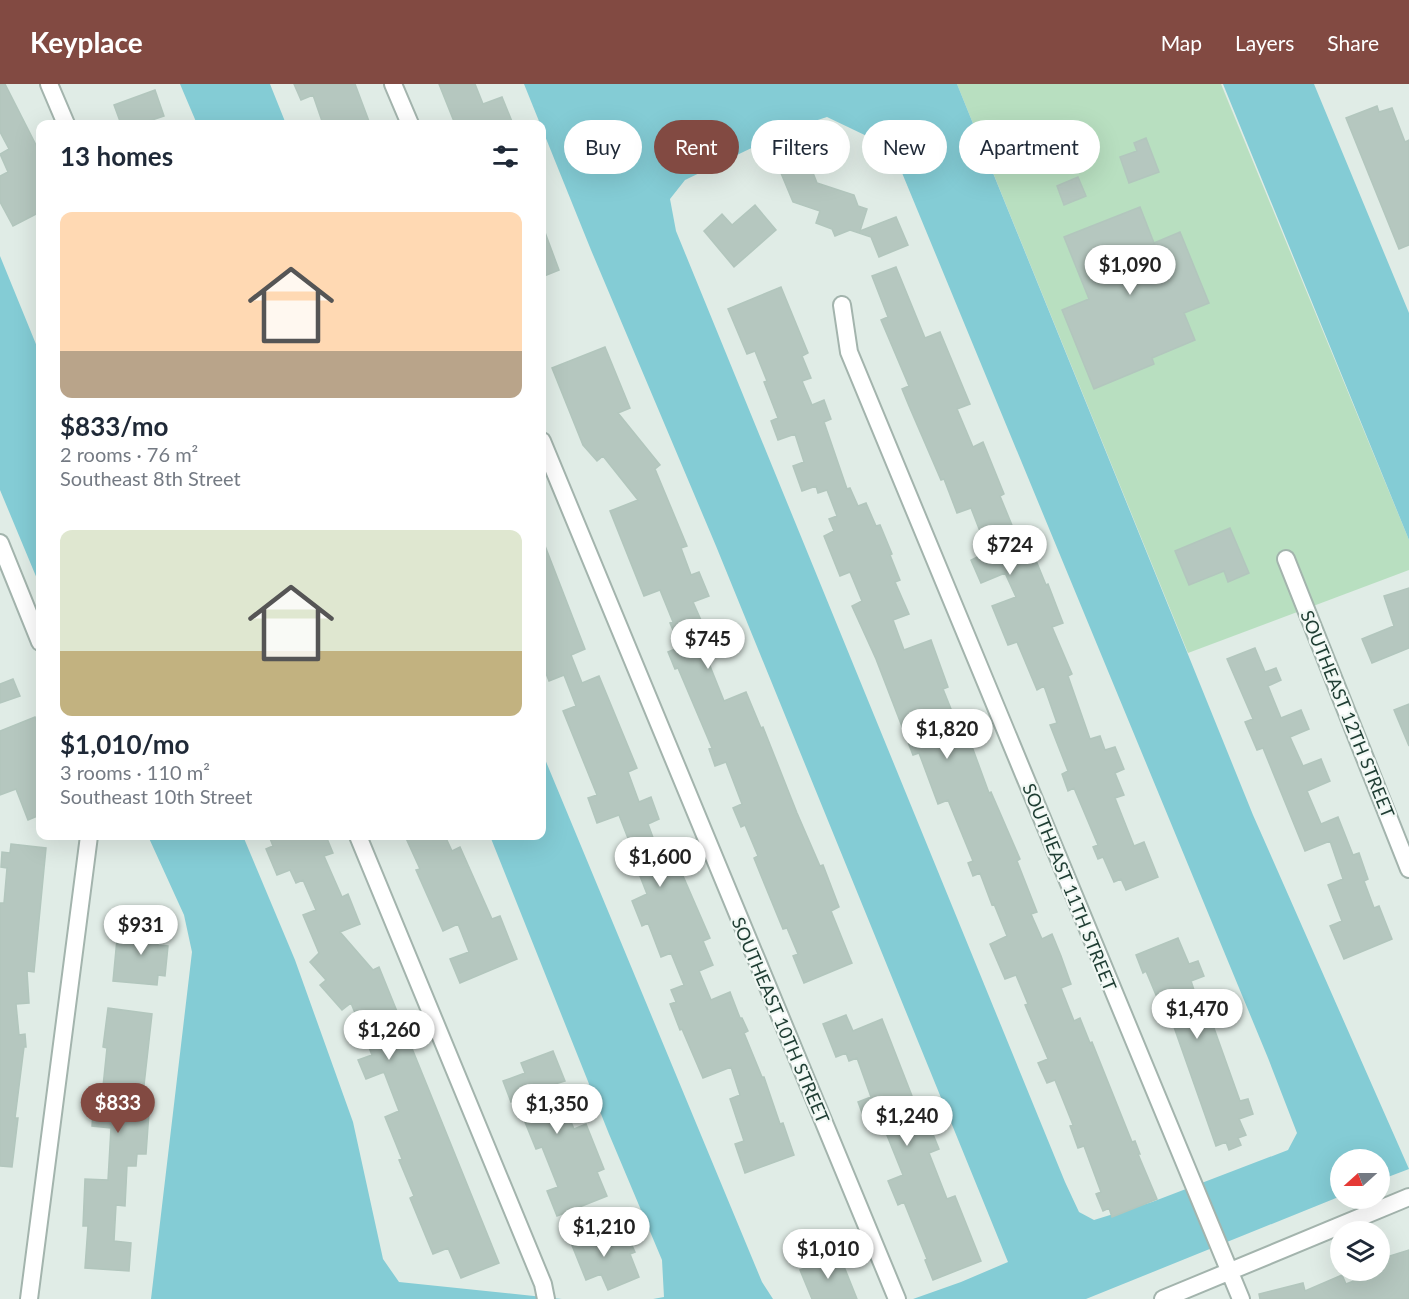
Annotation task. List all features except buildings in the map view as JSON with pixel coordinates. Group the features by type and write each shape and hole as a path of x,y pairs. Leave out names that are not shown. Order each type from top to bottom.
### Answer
{"street":[{"path":"49,84 64,120"},
{"path":"393,84 408,120"},
{"name":"SOUTHEAST 11TH STREET","path":"842,305 849,351 1241,1299"},
{"name":"SOUTHEAST 10TH STREET","path":"546,451 895,1295"},
{"path":"0,543 36,632"},
{"name":"SOUTHEAST 12TH STREET","path":"1286,559 1409,869"},
{"path":"29,1299 87,840"},
{"path":"360,840 544,1292"},
{"path":"1163,1299 1409,1197"}],"green space":[{"path":"957,84 1221,84 1409,540 1409,570 1188,653 994,174 1100,174 1100,120 972,120"}],"water":[{"path":"180,84 270,84 284,120 195,120"},
{"path":"524,84 957,84 972,120 959,120 959,174 993,174 1253,815 1409,1169 1390,1176 1390,1149 1330,1149 1330,1200 1086,1299 913,1299 1008,1262 716,546 591,250 546,139 546,120 539,120","holes":["827,117 833,120 850,120 850,128 862,134 862,120 947,120 947,174 902,174 1297,1133 1288,1150 1152,1202 1094,1220 1079,1212 676,231 670,199 685,180 697,174 654,174 654,120 739,120 739,154 751,148 751,120 818,120"]},
{"path":"1223,84 1314,84 1409,313 1409,540"},
{"path":"0,256 36,344 36,576 0,490"},
{"path":"546,762 762,1282 773,1299 653,1299 664,1297 662,1260 492,840 546,840"},
{"path":"150,840 245,840 295,960 353,1122 383,1259 399,1282 562,1299 151,1299 192,952 184,915"}]}
